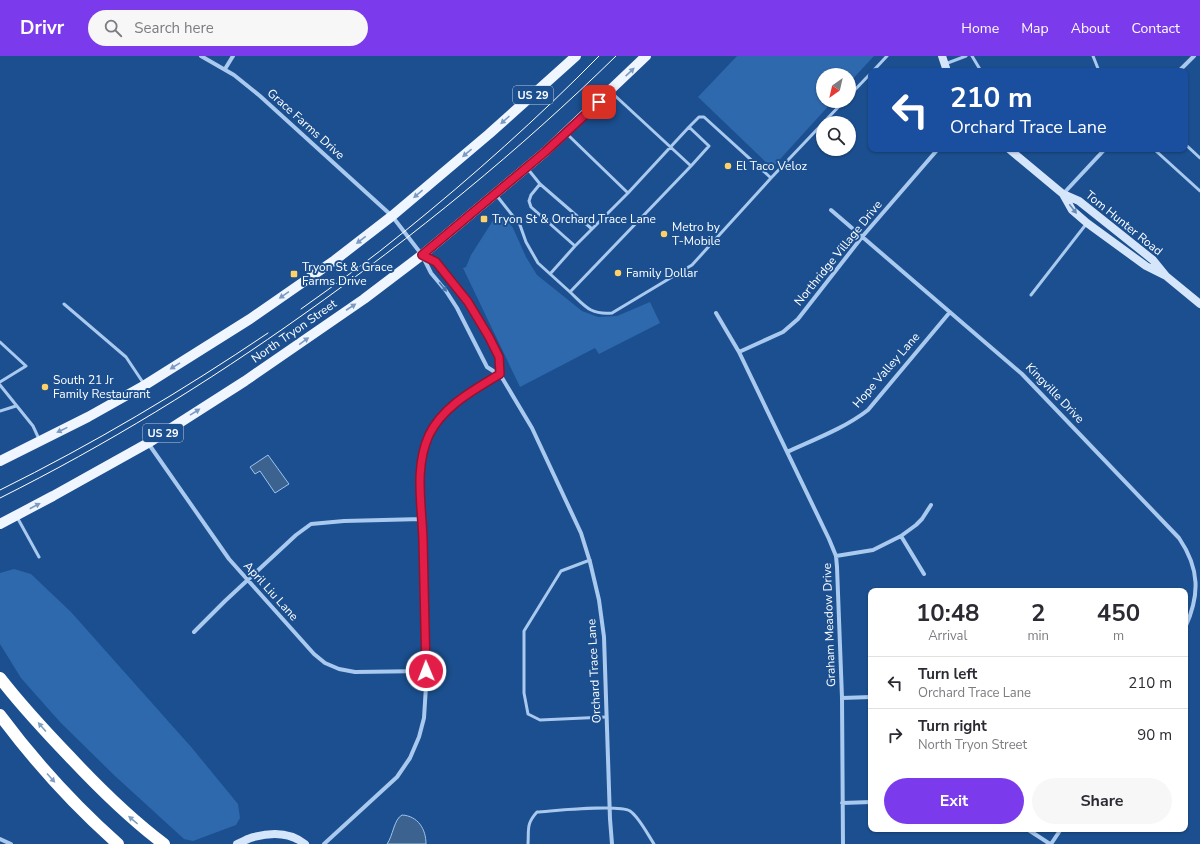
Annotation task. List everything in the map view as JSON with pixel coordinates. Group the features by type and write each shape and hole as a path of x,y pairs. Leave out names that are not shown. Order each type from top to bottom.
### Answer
{"highway":[{"path":"0,678 51,737 96,785 128,816 164,844"},
{"path":"0,716 52,779 118,844"}],"main road":[{"name":"US 29","path":"0,460 88,417 145,385 268,306 335,260 392,216 489,134 576,56"},
{"name":"North Tryon Street","path":"0,524 148,443 245,381 364,299 422,255 496,194 566,133 646,56"}],"street":[{"name":"Grace Farms Drive","path":"201,56 225,69 260,96 392,216"},
{"path":"225,69 233,56"},
{"path":"942,56 946,68"},
{"path":"1182,68 1194,56"},
{"name":"Northridge Village Drive","path":"739,352 773,337 798,319 862,237 935,152"},
{"name":"Tom Hunter Road","path":"1013,152 1063,194 1079,201 1153,260 1166,276 1200,304"},
{"path":"1063,194 1102,152"},
{"name":"Tom Hunter Road","path":"1063,194 1072,210 1087,223 1146,266 1166,276"},
{"name":"Kingville Drive","path":"831,210 1022,374 1179,538 1194,562 1197,572 1198,583 1196,605 1188,622"},
{"name":"Orchard Trace Lane","path":"392,216 422,255 430,273 446,291 457,308 487,367 500,374 513,394 532,428 575,519 590,560 599,600 604,637 609,808 612,844"},
{"name":"Orchard Trace Lane","path":"422,255 436,262 468,302 499,357 500,374"},
{"name":"Hope Valley Lane","path":"787,452 823,436 868,410 950,312"},
{"name":"Graham Meadow Drive","path":"716,313 739,352 836,556 842,698 843,844"},
{"path":"324,844 397,777 410,758 419,737 424,718 426,671 422,519 419,476 422,455 430,434 440,418 456,402 500,374"},
{"name":"April Liu Lane","path":"148,443 229,559 314,654 325,662 339,669 354,672 426,671"},
{"path":"836,556 873,550 901,536 916,526 931,505"},
{"path":"194,632 296,535 311,524 344,521 422,519"},
{"path":"901,536 924,574"},
{"path":"842,698 868,697"},
{"path":"842,803 868,802"},
{"path":"1032,832 1051,844 1059,832"},
{"path":"238,844 253,837 275,834 289,835 305,844"},
{"path":"0,839 11,844"}],"lane":[{"path":"876,68 887,56"},
{"path":"946,68 966,56"},
{"path":"972,56 979,68"},
{"path":"1093,56 1098,68"},
{"path":"856,89 868,76"},
{"path":"610,91 691,166"},
{"path":"496,194 520,225 526,242 538,263 588,309 600,314 612,313 692,265 837,108"},
{"path":"550,274 575,246 699,118 704,117 771,178"},
{"path":"570,292 709,146 689,127"},
{"path":"566,133 628,193"},
{"path":"1188,147 1200,158"},
{"path":"1157,152 1200,192"},
{"path":"526,168 540,184 592,229"},
{"path":"540,184 531,195 529,201 531,207 575,246"},
{"path":"1031,295 1087,223"},
{"path":"64,304 126,357 145,385"},
{"path":"0,342 26,366 0,383 16,406 33,426 40,441"},
{"path":"0,411 16,406"},
{"path":"16,515 39,557"},
{"path":"590,560 561,571 524,631 524,693 528,714 540,720 606,717"},
{"path":"528,844 528,825 537,812 609,808 622,808 631,811 654,844"}],"shaded area":[{"path":"737,56 874,56 856,75 856,68 816,68 816,108 827,108 819,116 816,116 816,120 772,168 698,97"},
{"path":"499,211 513,228 526,257 537,275 582,311 598,317 617,316 650,302 660,323 599,354 595,348 520,387 463,268 466,267 471,255"},
{"path":"268,455 289,484 275,493 260,471 255,474 250,467"},
{"path":"14,569 31,574 71,612 192,748 238,804 240,818 236,825 193,841 184,839 115,776 60,722 21,678 0,644 0,573"},
{"path":"402,815 412,818 420,824 426,838 426,844 387,844 397,820"}],"tram line":[{"path":"301,309 405,231 455,189 529,124 599,56"},
{"path":"0,498 40,478 117,435 193,389 304,314 386,254 504,159 616,56"},
{"path":"0,490 137,416 203,376 268,333"}],"place":[{"name":"El Taco Veloz","path":"728,166"},
{"name":"Tryon St & Orchard Trace Lane","path":"484,219"},
{"name":"Metro by T-Mobile","path":"664,234"},
{"name":"Family Dollar","path":"618,273"},
{"name":"Tryon St & Grace Farms Drive","path":"294,274"},
{"name":"South 21 Jr Family Restaurant","path":"45,387"}],"route":[{"path":"426,671 422,519 419,476 422,455 430,434 440,418 456,402 500,374 499,357 468,302 436,262 422,255 545,152 599,102"}]}
